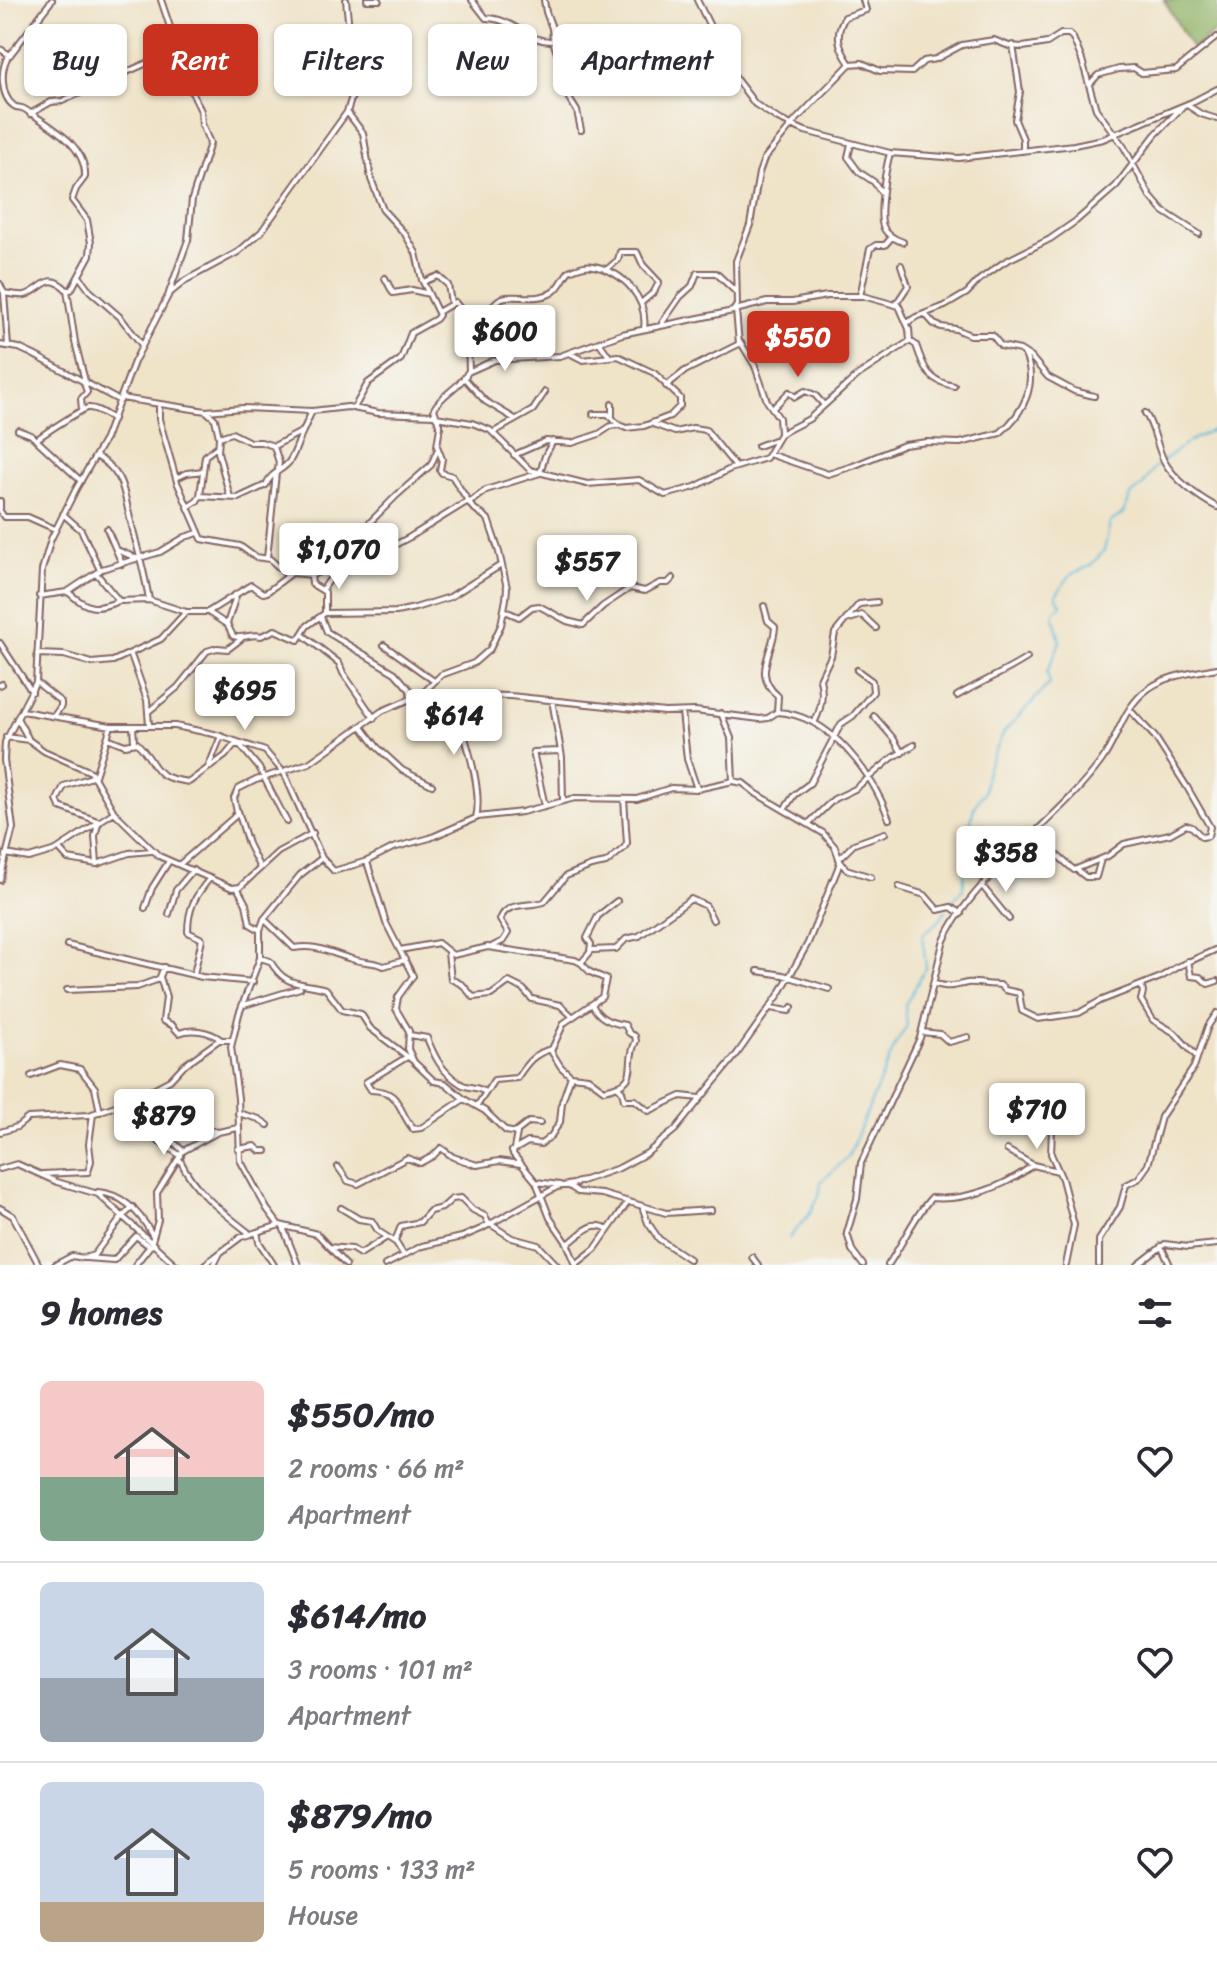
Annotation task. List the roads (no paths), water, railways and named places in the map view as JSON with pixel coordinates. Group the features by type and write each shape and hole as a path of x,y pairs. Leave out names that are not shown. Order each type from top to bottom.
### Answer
{"street":[{"path":"52,0 2,66 2,84 11,103 59,131 85,164 85,179 72,200 87,220 90,255 74,288 67,290"},
{"path":"161,0 170,24"},
{"path":"169,294 186,280 238,252 261,232 347,112 355,87 347,0"},
{"path":"367,0 379,0"},
{"path":"472,0 486,18 504,19 540,42 553,41 544,0"},
{"path":"697,0 709,24"},
{"path":"850,64 839,43 840,26 845,17 866,10 863,0"},
{"path":"780,434 780,422 760,386 755,366 740,342 736,310 736,261 750,225 764,159 791,125 850,64 862,63 880,71 912,72 924,61 936,59 962,45 994,40 1013,45 1040,45 1052,42 1061,34 1070,35 1082,60 1096,109 1124,147 1131,164 1163,211 1199,234"},
{"path":"1089,85 1098,75 1119,69 1134,68 1142,73 1174,71 1217,37"},
{"path":"1013,45 1020,92 1015,120 1023,139 1023,151"},
{"path":"0,49 9,55"},
{"path":"30,114 50,102 62,101 143,65"},
{"path":"741,84 749,98 769,114 791,125 890,153 959,158 1101,140 1217,89"},
{"path":"0,880 13,828 4,737 22,711 36,682 42,570 55,529 113,420 142,345 169,294 188,240 192,199 210,144 194,96"},
{"path":"566,96 577,111 581,130"},
{"path":"1185,105 1217,119"},
{"path":"907,323 967,293 1004,262 1050,239 1076,221 1116,186 1131,164 1185,105"},
{"path":"347,112 363,133 371,179 383,210 405,234 416,252 423,282 438,312"},
{"path":"851,144 848,156 882,194"},
{"path":"890,153 882,194 882,222 892,237 903,242"},
{"path":"860,296 870,249 885,245 892,237"},
{"path":"606,270 618,260 620,252 637,252 645,268 659,282 654,292 641,303"},
{"path":"208,612 251,585 263,593 288,576 296,573 311,575 323,570 336,554 431,465 440,427 435,416 438,402 465,379 469,371 468,341 500,299 510,296 536,298 550,293 569,271 586,265 606,270 635,289 645,319 644,329"},
{"path":"896,304 908,286 901,265"},
{"path":"661,325 680,297 692,286 697,273 716,273 736,291"},
{"path":"79,276 90,291 120,317 142,345"},
{"path":"423,282 438,276 448,285 451,303"},
{"path":"385,278 393,293 412,290 429,294"},
{"path":"4,293 26,294 49,282 59,283 67,290 87,392 81,398 82,410"},
{"path":"0,284 4,293 8,346"},
{"path":"469,371 495,360 569,353 644,329 767,302 821,296 860,296 896,304 907,323 910,341 916,345 921,363 934,380 954,386"},
{"path":"354,408 368,383 401,359 411,333 436,319 438,312 451,303 457,302 467,317 481,324"},
{"path":"926,315 938,326 972,336 991,334 1001,346 1024,353 1048,377 1074,391 1094,396"},
{"path":"758,446 806,421 858,375 910,341"},
{"path":"599,342 608,355"},
{"path":"666,386 679,375 740,342"},
{"path":"0,345 19,348 121,400 206,411 354,408 472,423 494,432 525,467 540,473 587,484 639,480 665,495 700,485 736,467 764,459 774,440"},
{"path":"569,353 582,360 616,355 651,371 680,398 680,406 670,416 626,428 605,413 593,414"},
{"path":"769,454 828,474 904,445 960,443 1000,433 1030,391 1031,372 1024,353"},
{"path":"465,379 485,401 515,419"},
{"path":"772,409 789,392 795,397 805,391 815,395 824,405"},
{"path":"494,432 535,408 545,392"},
{"path":"159,404 159,419 176,478 204,541 238,546 255,557 267,558 288,576"},
{"path":"612,404 612,416"},
{"path":"36,440 51,427 63,424 82,410 93,408 113,420"},
{"path":"206,411 215,419 230,497"},
{"path":"200,496 239,497 266,485 269,477 294,455 312,411"},
{"path":"1145,413 1171,471 1205,501 1217,507"},
{"path":"651,423 675,432 693,428 706,430 736,467"},
{"path":"514,455 542,443 572,443 619,425"},
{"path":"18,430 36,440 81,481"},
{"path":"219,437 232,433 250,442 274,446 303,431"},
{"path":"540,473 553,441"},
{"path":"188,507 200,496 205,456 218,446"},
{"path":"267,558 279,462 274,446"},
{"path":"260,868 237,810 234,798 237,791 253,781 309,763 388,707 425,691 447,672 466,667 482,658 494,643 505,611 507,588 488,519 468,502 452,476 441,473 442,459 437,450"},
{"path":"96,456 112,467 120,479 149,600"},
{"path":"176,478 203,471"},
{"path":"323,589 330,579 410,537 486,490 540,473"},
{"path":"0,501 4,517 28,517 55,529"},
{"path":"63,514 81,530 98,572 119,601"},
{"path":"107,529 122,564"},
{"path":"39,596 67,592 98,572 160,552 185,537 199,533"},
{"path":"117,550 140,558"},
{"path":"67,592 97,609 119,601 149,600 186,612 208,612 227,624 233,636 261,636 273,630 298,640 307,626 323,615 396,612 417,608 450,597 501,565"},
{"path":"323,570 330,579"},
{"path":"311,575 312,584 323,589 325,595 323,615 327,632 395,673 409,688 409,699"},
{"path":"505,611 521,616 532,607 539,606 567,621 583,625 603,606 630,588 646,591 661,583 667,584 673,578"},
{"path":"227,624 236,596"},
{"path":"814,723 822,705 821,675 831,656 835,633 860,603 877,602"},
{"path":"764,606 768,621 775,627 767,650 765,675 770,689 778,696 777,712"},
{"path":"37,654 64,655 92,663 113,661 163,638 186,612"},
{"path":"843,621 862,615 876,628"},
{"path":"303,635 339,663 374,718"},
{"path":"149,711 178,687 209,650 228,649 243,637"},
{"path":"0,644 32,692"},
{"path":"384,645 434,681"},
{"path":"131,655 147,700 149,725"},
{"path":"957,696 1027,658"},
{"path":"863,1265 847,1239 857,1199 861,1163 922,1032 943,943 983,886 1100,764 1111,747 1121,719 1146,690 1172,677 1217,668"},
{"path":"783,811 794,795 810,783 842,722 866,706 874,685 857,670"},
{"path":"36,682 61,702 54,716"},
{"path":"409,699 499,695 766,719 777,712 798,716 833,736 870,778 889,819"},
{"path":"453,696 474,772 478,805 476,818"},
{"path":"552,699 561,751 563,801"},
{"path":"1076,870 1124,844 1170,834 1186,825 1202,837 1210,833 1210,827 1160,743 1130,710"},
{"path":"22,711 111,726 175,726 221,736 265,751 284,773 322,858 334,871 367,861 393,848 430,838 476,818 522,812 575,798 642,799 674,787 697,789 733,781 743,783 783,811 809,823 829,839 846,869 871,877"},
{"path":"682,712 687,759 697,789"},
{"path":"721,713 731,738 733,781"},
{"path":"874,716 902,753"},
{"path":"17,718 29,740 44,751 95,776 114,812 154,851 169,861 237,888 246,904 250,924 260,930"},
{"path":"95,776 111,726"},
{"path":"133,726 134,742 144,750 155,771 164,777 189,782 239,744 258,766 287,822"},
{"path":"362,727 377,747 402,770 432,785"},
{"path":"208,768 221,736"},
{"path":"4,737 29,740"},
{"path":"107,738 124,745 134,742"},
{"path":"809,823 834,799 870,778 914,745"},
{"path":"545,806 533,752 561,751"},
{"path":"95,776 64,786 59,792 57,805 99,823"},
{"path":"400,950 438,943 453,955 490,947 507,935 508,931 500,920 503,913 514,906 544,902 566,876 606,863 621,851 627,843 624,799"},
{"path":"180,864 226,826 237,810"},
{"path":"4,855 29,858 59,849 114,812"},
{"path":"97,864 95,834 99,823"},
{"path":"237,888 281,849 313,833"},
{"path":"385,1265 425,1245 464,1237 566,1185 619,1168 647,1153 679,1126 771,1008 808,943 839,860 854,844 885,833"},
{"path":"1034,835 1069,868 1086,877 1096,877 1101,859"},
{"path":"59,849 66,858 97,864 129,853 154,851"},
{"path":"298,1265 280,1225 246,1173 238,1149 237,1086 231,1054 242,1005 260,958 260,930 264,919 300,875 322,858"},
{"path":"145,908 152,888 169,861"},
{"path":"367,861 386,923 413,978 398,997 396,1009 408,1026 410,1058"},
{"path":"169,914 176,890 193,870"},
{"path":"194,974 202,939 188,932 190,911 194,897 210,878"},
{"path":"983,886 1009,919"},
{"path":"899,887 925,895 938,910 951,907 961,914"},
{"path":"590,951 616,949 626,939 639,936 693,898 706,906 713,920"},
{"path":"581,963 590,951 591,944 587,938 596,919 617,901"},
{"path":"264,919 294,948 311,945 354,960 371,960 384,966 405,960"},
{"path":"67,945 194,974 253,982"},
{"path":"490,947 536,956 564,957 581,963 588,971 603,975 607,980 602,997 572,1016 562,1025 552,1053 571,1076 591,1079 601,1089 626,1083 636,1039 625,1025 612,1024 592,1004"},
{"path":"935,984 950,988 969,982 1000,985 1005,990 1019,993 1022,1011 1041,1020 1082,1012 1217,949"},
{"path":"448,953 451,979 463,985 473,997 491,995 509,982 523,989 532,999 562,1005 572,1016"},
{"path":"260,958 270,961 282,978 328,991 342,1010 360,1014 370,1028 410,1058 434,1081 445,1083 506,1131 515,1133"},
{"path":"1188,961 1191,976 1200,977 1208,984 1217,981"},
{"path":"164,967 160,977 166,997 163,1021 179,1033 205,1032 220,1039 232,1040"},
{"path":"758,971 829,989"},
{"path":"67,990 143,986 160,977"},
{"path":"1141,985 1141,1000 1150,1016 1175,1033 1197,1057"},
{"path":"242,1005 304,986"},
{"path":"771,1008 789,1011 792,1007"},
{"path":"1099,1265 1099,1240 1120,1207 1127,1183 1138,1179 1148,1165 1161,1117 1180,1091 1197,1057 1209,1022 1217,1013"},
{"path":"922,1032 940,1034 949,1042 968,1037"},
{"path":"410,1035 427,1038 439,1066 460,1084 465,1087 478,1086 485,1092"},
{"path":"0,1132 13,1129 28,1118 93,1114 119,1102 130,1101 170,1080 186,1063 220,1039"},
{"path":"477,1106 497,1079 517,1078 530,1059 552,1049"},
{"path":"410,1058 366,1082 371,1090 386,1090 393,1095 413,1129 421,1128 464,1099"},
{"path":"31,1076 60,1065 80,1069 95,1088 100,1112"},
{"path":"512,1151 528,1142 540,1145 551,1136 560,1122 562,1102 571,1076"},
{"path":"617,1086 624,1100 635,1100 649,1111 681,1096 700,1098"},
{"path":"130,1101 165,1132 181,1156 191,1181 205,1197 249,1233"},
{"path":"1004,1110 1021,1104 1050,1126 1053,1132 1051,1154 1074,1225 1066,1265"},
{"path":"137,1106 144,1131 181,1156"},
{"path":"238,1113 268,1125"},
{"path":"42,1174 88,1172 93,1114"},
{"path":"515,1133 532,1121 540,1123"},
{"path":"165,1132 189,1125 202,1125 218,1132"},
{"path":"137,1264 152,1242 158,1220 157,1193 181,1156 218,1132 238,1128"},
{"path":"512,1151 518,1136 515,1133"},
{"path":"238,1149 255,1146 259,1151 266,1151"},
{"path":"338,1167 348,1181 358,1184 407,1158 422,1162 441,1148 453,1157 478,1165 497,1161 522,1164"},
{"path":"1007,1150 1033,1165 1058,1171"},
{"path":"512,1151 536,1182 552,1221 568,1244 576,1265 595,1249 628,1202"},
{"path":"0,1169 17,1164 60,1184 109,1194 133,1207 152,1242"},
{"path":"888,1265 931,1198 947,1200 990,1189 1015,1179 1033,1165"},
{"path":"536,1182 566,1185 578,1192 602,1194 643,1209 669,1214 711,1210"},
{"path":"95,1192 176,1265"},
{"path":"395,1242 402,1224 420,1222 430,1211 459,1197 512,1238 538,1245 555,1264"},
{"path":"84,1258 97,1252 133,1207"},
{"path":"0,1208 13,1216 39,1265"},
{"path":"341,1208 359,1219 372,1221 403,1254"},
{"path":"643,1209 647,1222 659,1240 689,1259"},
{"path":"204,1265 249,1233 280,1225 317,1234 346,1265"},
{"path":"568,1244 594,1225 608,1229"},
{"path":"257,1231 259,1242 274,1265"},
{"path":"55,1265 72,1256 114,1260 136,1236 152,1242"},
{"path":"329,1247 352,1249 360,1254 387,1237"},
{"path":"1138,1265 1161,1246 1217,1244"},
{"path":"1161,1246 1170,1265"},
{"path":"214,1265 220,1251"},
{"path":"752,1257 758,1265"}],"waterway":[{"path":"950,902 963,890 967,841 974,807 984,792 987,769 1004,732 1050,683 1047,672 1060,642 1053,613 1061,605 1056,595 1071,574 1090,566 1104,551 1110,523 1123,513 1132,494 1156,466 1191,440 1217,428"},
{"path":"789,1238 808,1216 819,1196 821,1182 848,1157 896,1043 907,1026 905,1005 926,967 922,935 940,920 945,911"}]}
